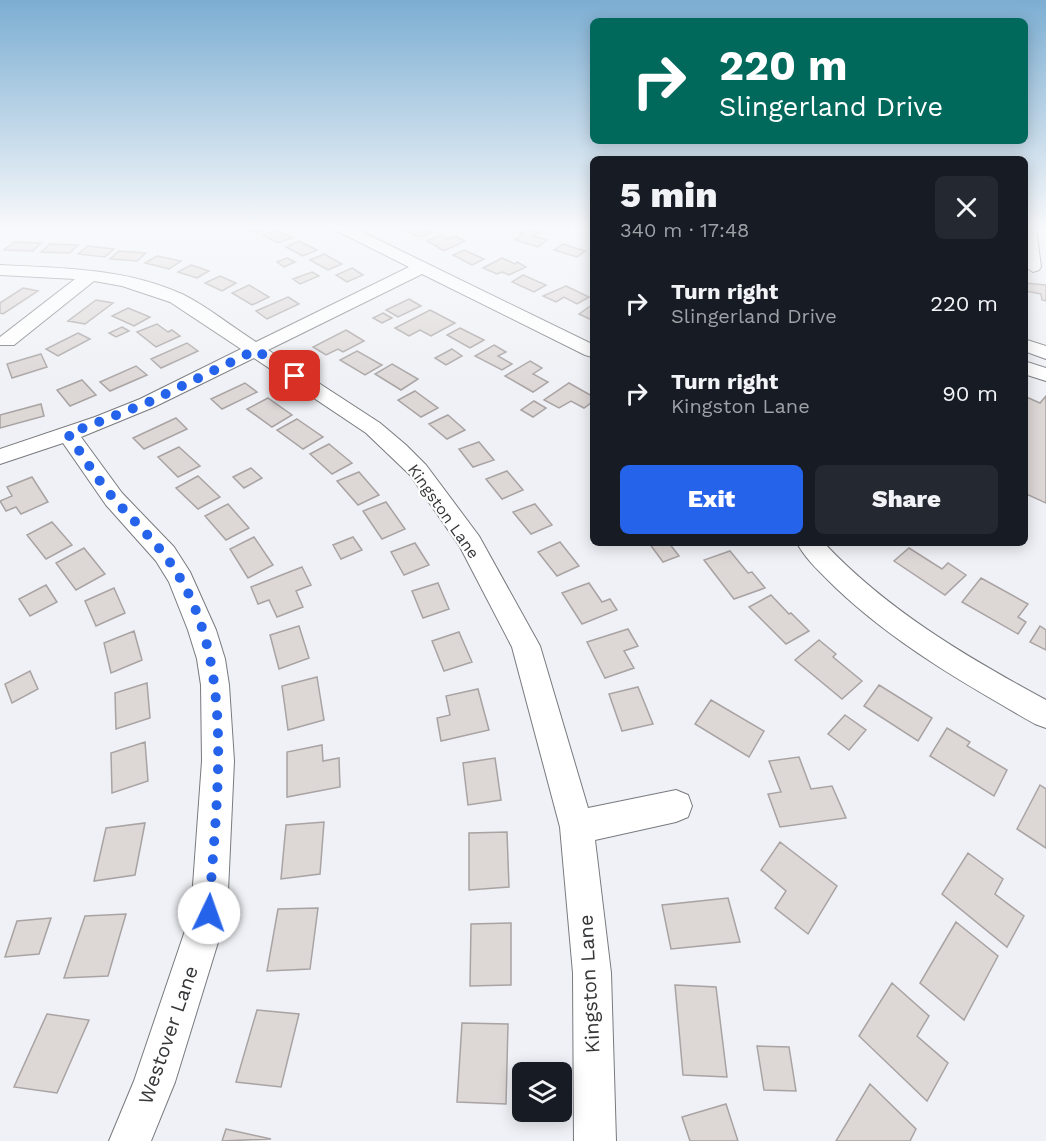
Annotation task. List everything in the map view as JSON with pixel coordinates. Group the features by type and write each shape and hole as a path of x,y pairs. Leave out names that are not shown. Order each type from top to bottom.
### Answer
{"street":[{"path":"7,341 86,279"},
{"name":"Kingston Lane","path":"112,279 176,298 373,428 418,470 470,542 525,646 577,827 592,973 595,1141"},
{"path":"0,457 68,434 147,403 398,279"},
{"path":"447,279 590,350"},
{"path":"1028,345 1046,352"},
{"path":"1028,368 1046,375"},
{"name":"Westover Lane","path":"68,434 114,499 165,554 181,579 202,630 211,659 215,685 218,760 209,913 154,1082 130,1141"},
{"path":"812,546 844,581 897,625 954,663 1046,715"},
{"path":"577,827 676,806"}],"building":[{"path":"213,279 227,279 236,283 222,291 205,283"},
{"path":"293,279 311,279 300,284"},
{"path":"516,279 533,279 546,285 534,292 512,282"},
{"path":"1028,283 1046,285 1046,301 1042,300 1041,294 1028,292"},
{"path":"249,285 269,297 252,305 232,293"},
{"path":"566,286 589,297 577,304 564,297 556,302 543,296"},
{"path":"23,288 38,291 3,314 0,313 0,303"},
{"path":"288,297 299,304 267,319 256,311"},
{"path":"409,299 421,306 398,317 386,310"},
{"path":"96,300 113,303 85,324 68,321"},
{"path":"590,306 590,319 579,314"},
{"path":"128,308 150,317 134,326 112,316"},
{"path":"430,310 455,323 431,336 420,330 409,336 395,328"},
{"path":"383,313 392,318 382,323 373,318"},
{"path":"157,324 168,332 172,330 180,336 156,347 137,332"},
{"path":"122,327 129,331 116,337 109,333"},
{"path":"460,328 484,340 470,348 447,335"},
{"path":"346,330 364,341 343,352 338,349 326,355 313,347"},
{"path":"78,333 90,339 58,356 46,349"},
{"path":"187,343 198,351 161,368 151,359"},
{"path":"494,345 506,352 498,356 512,364 502,370 475,356"},
{"path":"452,349 462,356 446,365 435,358"},
{"path":"357,351 382,365 365,375 340,360"},
{"path":"41,354 47,367 12,378 7,364"},
{"path":"530,361 542,368 533,374 548,382 533,392 505,376"},
{"path":"392,364 418,379 401,390 375,374"},
{"path":"136,366 147,375 110,391 100,382"},
{"path":"82,380 96,395 70,406 57,390"},
{"path":"245,383 257,392 222,409 211,399"},
{"path":"569,383 590,395 590,404 584,408 571,401 559,408 544,400"},
{"path":"415,391 438,408 421,417 398,400"},
{"path":"1046,396 1046,503 1028,495 1028,398 1040,403"},
{"path":"268,398 292,415 272,427 247,409"},
{"path":"534,401 546,408 533,417 521,410"},
{"path":"41,404 44,416 0,428 0,415"},
{"path":"448,415 465,430 447,439 429,424"},
{"path":"176,418 187,429 144,449 133,438"},
{"path":"297,419 323,437 303,449 277,430"},
{"path":"479,442 494,460 473,467 459,449"},
{"path":"329,444 352,463 332,474 310,454"},
{"path":"179,447 200,466 178,477 158,457"},
{"path":"251,468 262,478 244,488 233,477"},
{"path":"507,471 523,490 502,499 486,479"},
{"path":"359,472 379,495 358,505 337,481"},
{"path":"198,476 220,497 198,509 176,488"},
{"path":"32,477 48,502 21,514 16,507 6,511 0,501 12,496 7,487"},
{"path":"386,502 405,529 382,539 363,511"},
{"path":"228,504 249,528 226,540 205,516"},
{"path":"535,504 552,525 531,534 513,512"},
{"path":"52,522 72,545 46,559 27,535"},
{"path":"254,537 273,565 248,578 230,549"},
{"path":"353,537 362,550 341,559 333,545"},
{"path":"560,542 579,566 557,576 538,552"},
{"path":"415,543 429,565 404,575 391,552"},
{"path":"651,546 671,546 679,556 663,562"},
{"path":"84,548 105,574 76,590 56,563"},
{"path":"909,548 942,569 948,563 966,575 945,595 894,561"},
{"path":"730,551 748,573 752,572 765,588 734,599 704,560"},
{"path":"302,567 311,585 296,591 303,607 277,617 269,600 258,604 251,587"},
{"path":"981,578 1028,604 1018,617 1026,622 1018,634 962,602"},
{"path":"438,583 449,609 423,618 412,591"},
{"path":"589,583 602,602 610,599 617,610 582,624 562,593"},
{"path":"46,585 57,602 30,616 19,599"},
{"path":"114,588 125,613 96,626 85,601"},
{"path":"771,595 809,631 786,644 749,607"},
{"path":"299,626 309,658 279,669 270,635"},
{"path":"1040,626 1046,630 1046,650 1030,642"},
{"path":"628,629 638,646 624,651 634,668 605,678 587,642"},
{"path":"134,631 142,660 111,673 104,643"},
{"path":"459,632 472,662 444,671 432,641"},
{"path":"819,640 836,654 833,657 862,681 842,699 795,660"},
{"path":"30,671 38,689 12,703 5,684"},
{"path":"317,677 324,720 288,730 282,686"},
{"path":"147,683 150,718 116,729 115,693"},
{"path":"879,685 932,718 918,741 864,706"},
{"path":"638,687 653,724 622,731 609,694"},
{"path":"478,689 489,730 441,741 437,718 450,715 446,696"},
{"path":"711,700 764,731 749,757 695,724"},
{"path":"845,715 866,730 849,750 828,734"},
{"path":"947,728 970,742 967,746 1007,770 994,796 930,756"},
{"path":"145,742 148,781 112,793 111,753"},
{"path":"322,745 323,761 339,758 340,787 287,797 287,752"},
{"path":"799,757 811,789 832,786 846,818 780,827 768,794 781,792 769,761"},
{"path":"495,758 501,800 468,805 463,763"},
{"path":"1040,785 1046,789 1046,848 1017,829"},
{"path":"324,822 320,874 281,879 286,825"},
{"path":"145,823 135,875 94,881 106,828"},
{"path":"507,832 509,887 469,890 469,833"},
{"path":"780,842 837,886 808,934 775,908 786,891 761,870"},
{"path":"968,853 1003,879 995,894 1024,916 1007,947 942,894"},
{"path":"728,898 740,942 671,949 662,905"},
{"path":"318,908 310,969 267,971 278,909"},
{"path":"126,914 108,976 64,978 85,916"},
{"path":"51,918 39,954 5,957 17,921"},
{"path":"956,922 998,956 964,1020 920,983"},
{"path":"511,923 511,985 470,986 471,924"},
{"path":"892,983 929,1016 917,1036 948,1063 927,1101 859,1036"},
{"path":"675,985 716,987 727,1077 683,1075"},
{"path":"257,1010 299,1014 281,1087 236,1082"},
{"path":"47,1014 89,1020 57,1093 14,1087"},
{"path":"462,1023 508,1024 506,1104 457,1102"},
{"path":"757,1046 789,1047 796,1091 764,1090"},
{"path":"870,1084 916,1129 910,1141 836,1141"},
{"path":"726,1104 738,1141 690,1141 682,1117"},
{"path":"226,1129 271,1139 222,1141"}],"route":[{"path":"209,913 218,760 215,685 207,644 192,601 165,554 114,499 68,434 147,403 256,350 295,376"}]}
